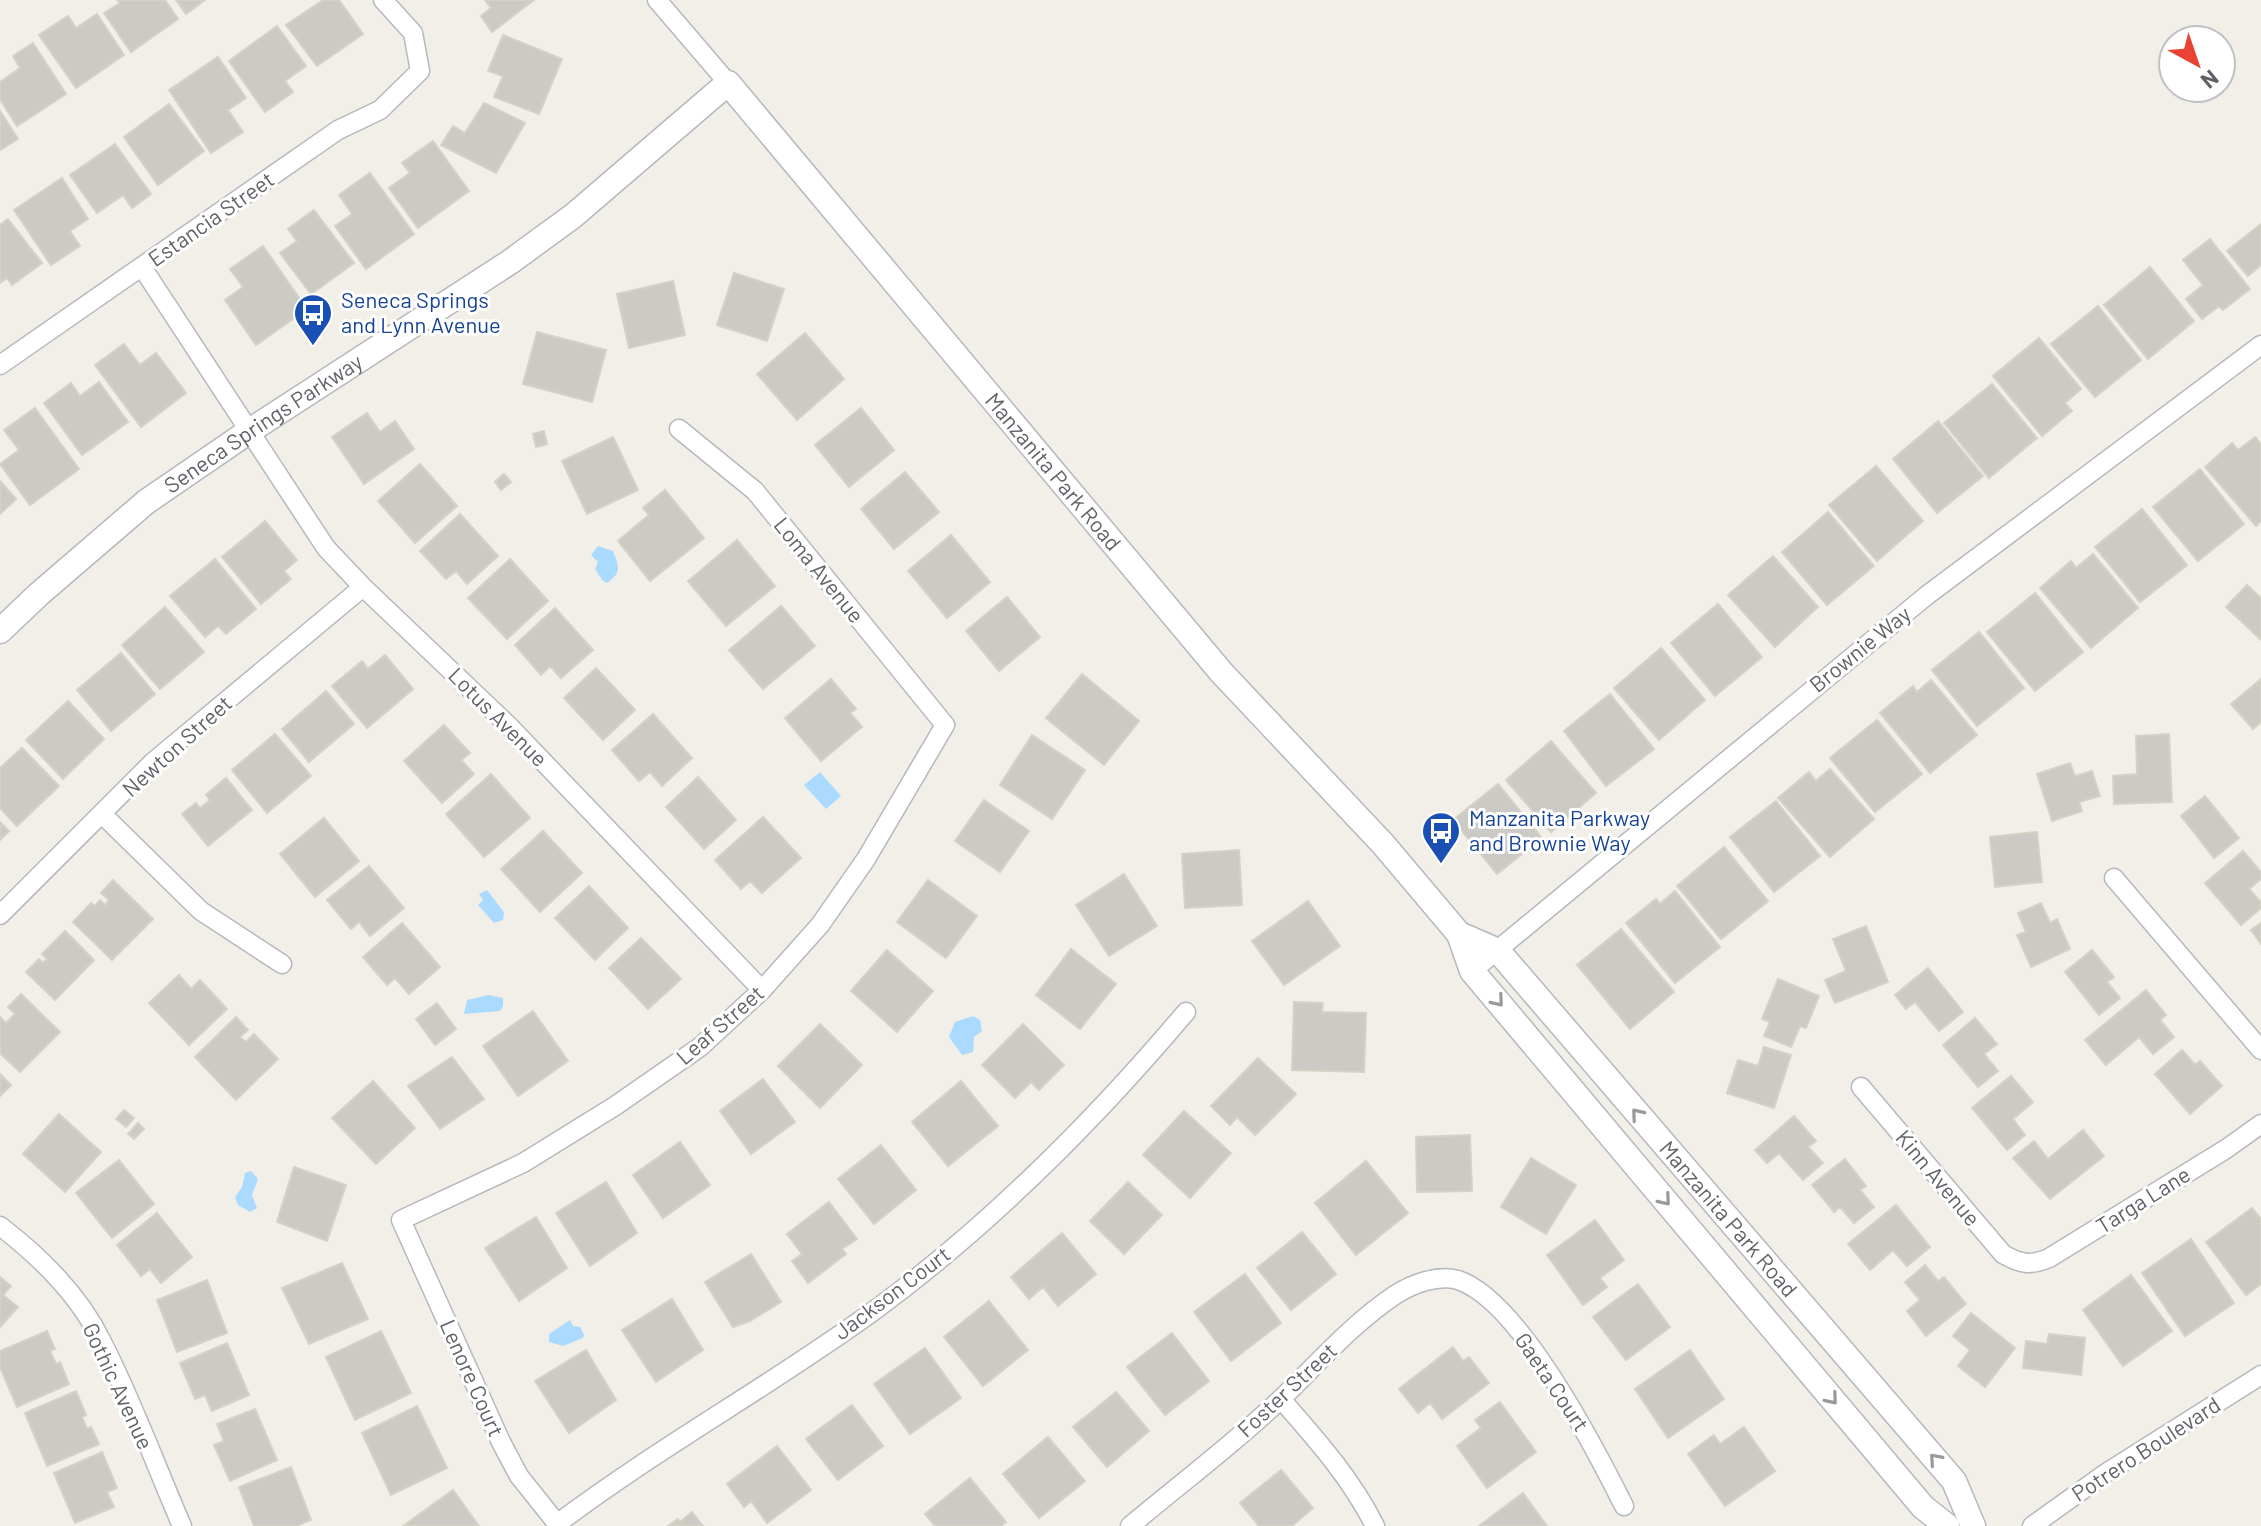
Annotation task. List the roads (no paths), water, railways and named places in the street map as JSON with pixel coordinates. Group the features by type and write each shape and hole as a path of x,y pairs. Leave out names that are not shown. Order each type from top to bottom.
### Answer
{"street":[{"name":"Estancia Street","path":"0,365 338,130 380,110 420,71 413,33 383,0"},
{"name":"Manzanita Park Road","path":"657,0 1221,672 1383,844 1459,934 1472,971 1923,1507 1947,1526"},
{"name":"Seneca Springs Parkway","path":"0,631 146,502 510,262 573,216 728,83"},
{"name":"Lotus Avenue","path":"142,267 326,548 509,726 762,990"},
{"name":"Brownie Way","path":"1472,971 1926,596 2261,345"},
{"name":"Loma Avenue","path":"679,429 755,491 945,725"},
{"name":"Newton Street","path":"0,915 153,762 363,587"},
{"name":"Leaf Street","path":"401,1220 523,1163 615,1106 700,1047 762,990 820,925 859,870 945,725"},
{"path":"102,814 201,911 282,964"},
{"path":"2114,878 2261,1050"},
{"name":"Manzanita Park Road","path":"1459,934 1498,951 1954,1481 1973,1526"},
{"name":"Jackson Court","path":"558,1525 658,1452 876,1309 967,1234 1052,1157 1136,1071 1186,1012"},
{"name":"Kinn Avenue","path":"1861,1087 2003,1254 2021,1263"},
{"name":"Targa Lane","path":"2021,1263 2033,1265 2049,1258 2226,1149 2261,1124"},
{"name":"Lenore Court","path":"401,1220 501,1442 519,1476 558,1525"},
{"name":"Gothic Avenue","path":"0,1226 24,1244 66,1288 100,1338 182,1526"},
{"name":"Foster Street","path":"1130,1526 1281,1399 1336,1344 1395,1295 1426,1280 1455,1279"},
{"name":"Gaeta Court","path":"1455,1279 1482,1291 1508,1317 1573,1410 1624,1506"},
{"name":"Potrero Boulevard","path":"2032,1526 2106,1473 2261,1375"},
{"path":"1281,1399 1360,1495 1375,1526"}],"water":[{"path":"598,546 613,551 617,561 617,572 607,583 595,569 598,562 591,555"},
{"path":"820,772 841,796 826,809 804,785"},
{"path":"487,890 504,912 503,920 494,923 478,905 483,900 479,894"},
{"path":"489,995 503,998 500,1011 464,1014 467,1000"},
{"path":"973,1016 980,1020 982,1031 974,1037 973,1052 962,1055 949,1037 955,1022"},
{"path":"251,1171 258,1179 252,1195 257,1208 250,1212 238,1205 235,1197 242,1187 245,1173"},
{"path":"570,1320 573,1326 580,1327 583,1338 563,1346 549,1342 549,1334"}],"place":[{"name":"Seneca Springs and Lynn Avenue","path":"313,347"},
{"name":"Manzanita Parkway and Brownie Way","path":"1441,865"}]}
